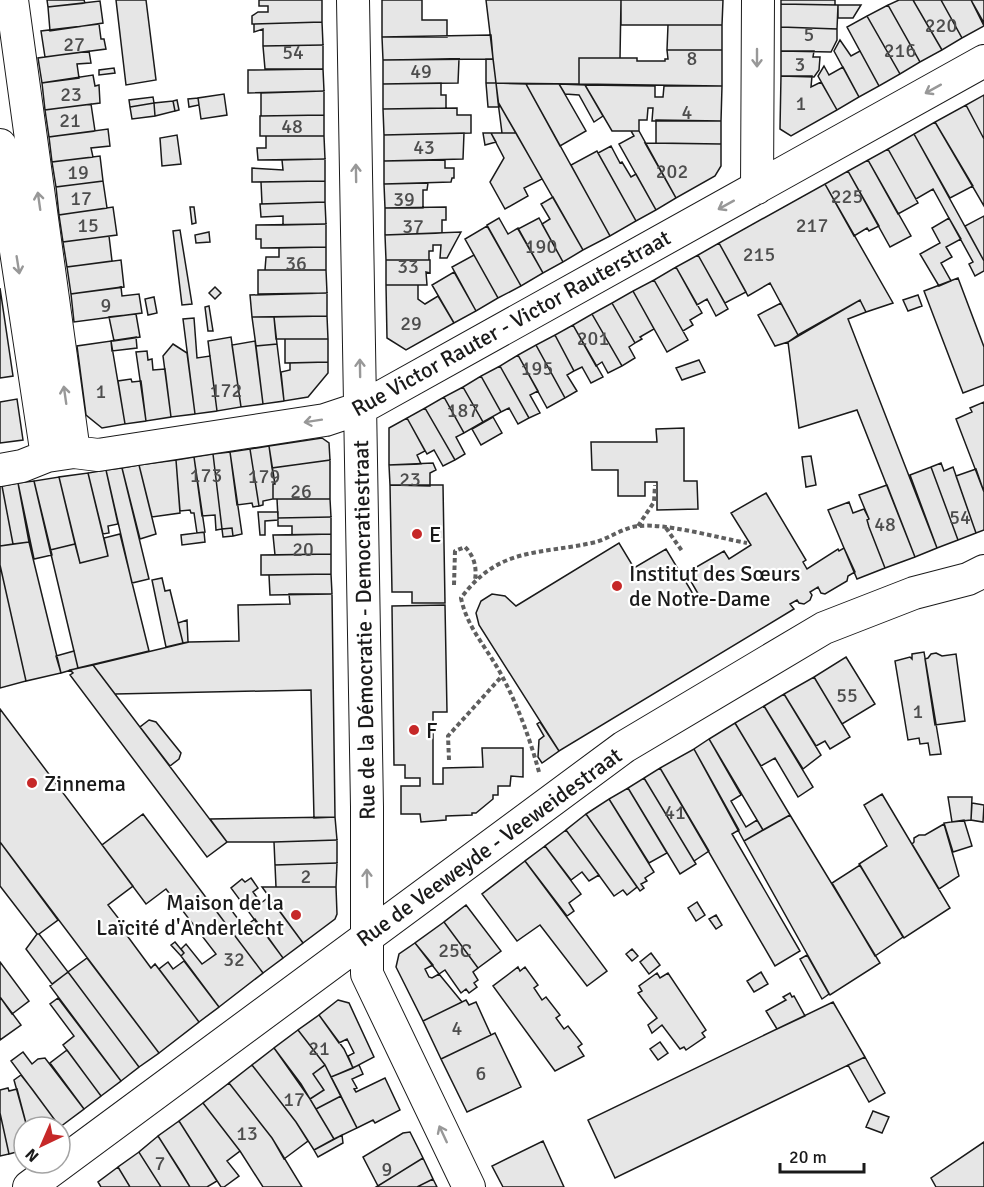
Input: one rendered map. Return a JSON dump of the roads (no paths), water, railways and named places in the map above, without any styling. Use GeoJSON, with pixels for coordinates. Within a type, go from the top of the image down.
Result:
{"type":"FeatureCollection","features":[{"type":"Feature","properties":{"kind":"street"},"geometry":{"type":"LineString","coordinates":[[12,0],[60,454]]}},
{"type":"Feature","properties":{"kind":"street","name":"Rue de la Démocratie - Democratiestraat"},"geometry":{"type":"LineString","coordinates":[[352,0],[361,408],[368,974],[468,1187]]}},
{"type":"Feature","properties":{"kind":"street"},"geometry":{"type":"LineString","coordinates":[[757,188],[758,0]]}},
{"type":"Feature","properties":{"kind":"street","name":"Rue Victor Rauter - Victor Rauterstraat"},"geometry":{"type":"LineString","coordinates":[[0,470],[22,466],[60,454],[98,455],[325,420],[361,408],[984,61]]}},
{"type":"Feature","properties":{"kind":"street"},"geometry":{"type":"LineString","coordinates":[[0,145],[60,454]]}},
{"type":"Feature","properties":{"kind":"street","name":"Rue de Veeweyde - Veeweidestraat"},"geometry":{"type":"LineString","coordinates":[[39,1180],[624,747],[824,628],[914,593],[978,578]]}},
{"type":"Feature","properties":{"kind":"place","name":"E"},"geometry":{"type":"Point","coordinates":[417,534]}},
{"type":"Feature","properties":{"kind":"place","name":"Institut des Sœurs de Notre-Dame"},"geometry":{"type":"Point","coordinates":[617,586]}},
{"type":"Feature","properties":{"kind":"place","name":"F"},"geometry":{"type":"Point","coordinates":[414,730]}},
{"type":"Feature","properties":{"kind":"place","name":"Zinnema"},"geometry":{"type":"Point","coordinates":[32,783]}},
{"type":"Feature","properties":{"kind":"place","name":"Maison de la Laïcité d'Anderlecht"},"geometry":{"type":"Point","coordinates":[296,915]}}]}
